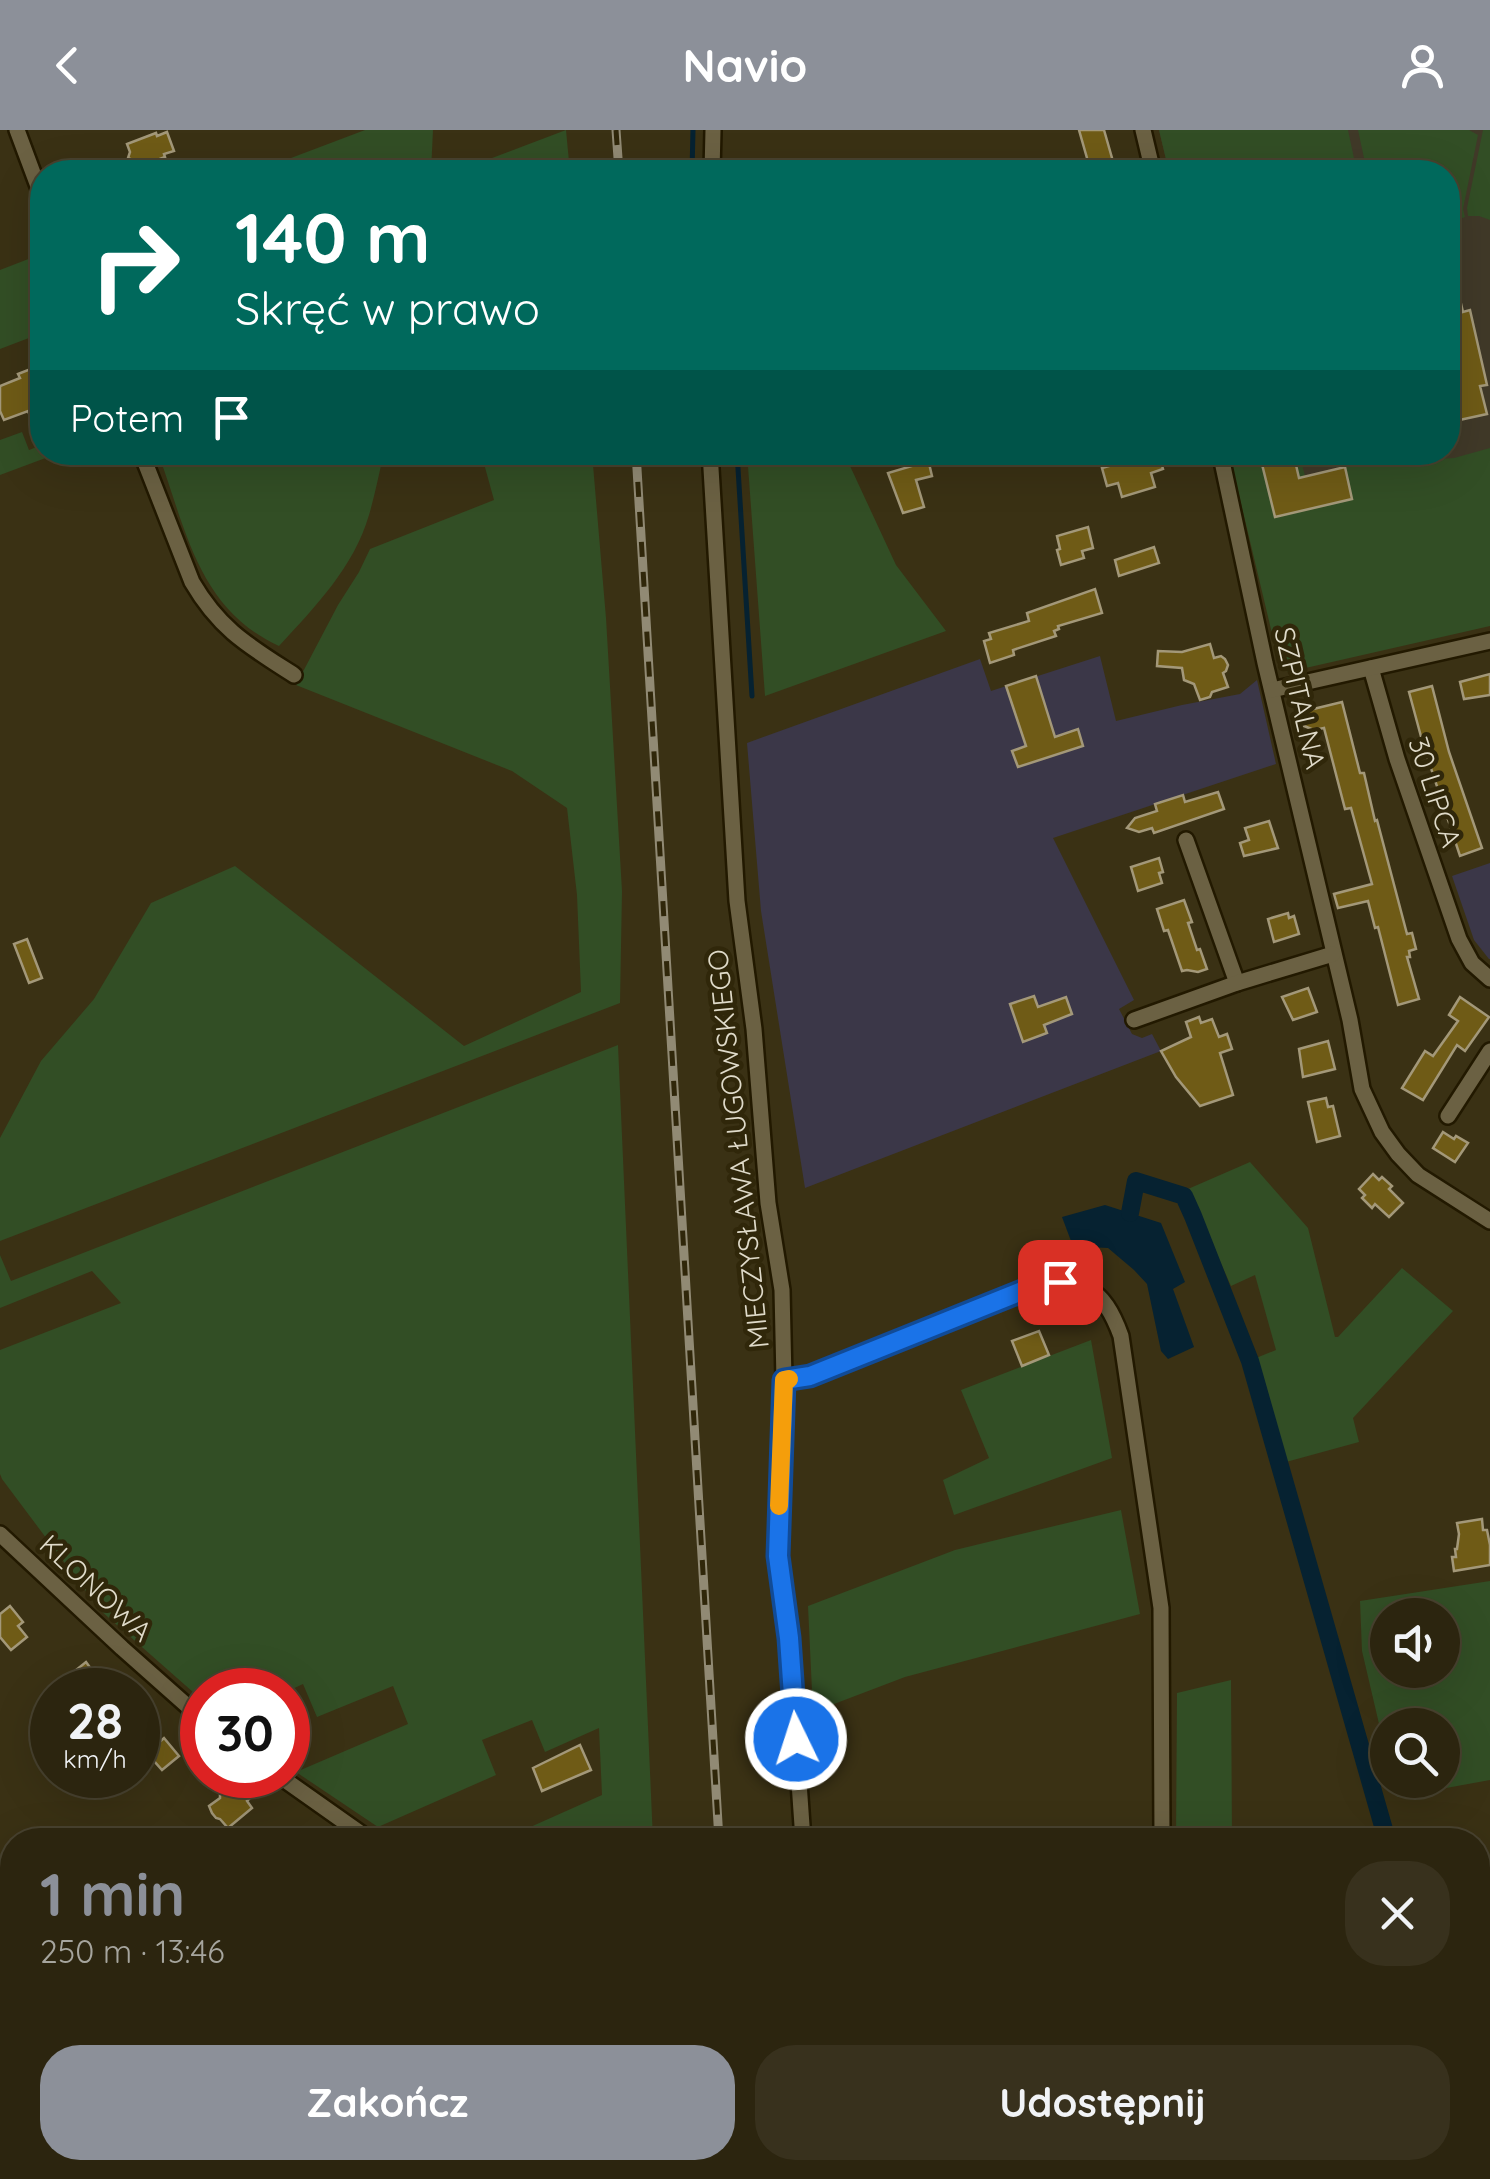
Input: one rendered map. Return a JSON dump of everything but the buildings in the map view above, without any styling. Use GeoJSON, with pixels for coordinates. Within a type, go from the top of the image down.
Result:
{"type":"FeatureCollection","features":[{"type":"Feature","properties":{"kind":"street"},"geometry":{"type":"LineString","coordinates":[[17,130],[30,165]]}},
{"type":"Feature","properties":{"kind":"street"},"geometry":{"type":"LineString","coordinates":[[712,160],[713,130]]}},
{"type":"Feature","properties":{"kind":"street"},"geometry":{"type":"LineString","coordinates":[[1144,130],[1151,160]]}},
{"type":"Feature","properties":{"kind":"street"},"geometry":{"type":"LineString","coordinates":[[145,465],[202,599],[230,632],[294,674]]}},
{"type":"Feature","properties":{"kind":"street","name":"MIECZYSŁAWA ŁUGOWSKIEGO"},"geometry":{"type":"LineString","coordinates":[[711,465],[737,902],[754,1029],[768,1203],[782,1290],[784,1380],[778,1556],[789,1638],[801,1828]]}},
{"type":"Feature","properties":{"kind":"street","name":"SZPITALNA"},"geometry":{"type":"LineString","coordinates":[[1223,465],[1350,1020],[1362,1090],[1382,1132],[1418,1175],[1490,1221]]}},
{"type":"Feature","properties":{"kind":"street"},"geometry":{"type":"LineString","coordinates":[[1272,690],[1490,641]]}},
{"type":"Feature","properties":{"kind":"street","name":"30 LIPCA"},"geometry":{"type":"LineString","coordinates":[[1370,668],[1459,940],[1472,963],[1490,979]]}},
{"type":"Feature","properties":{"kind":"street"},"geometry":{"type":"LineString","coordinates":[[1186,840],[1237,984]]}},
{"type":"Feature","properties":{"kind":"street"},"geometry":{"type":"LineString","coordinates":[[1134,1020],[1333,954]]}},
{"type":"Feature","properties":{"kind":"street"},"geometry":{"type":"LineString","coordinates":[[1448,1116],[1490,1052]]}},
{"type":"Feature","properties":{"kind":"street"},"geometry":{"type":"LineString","coordinates":[[784,1380],[810,1376],[1032,1287],[1078,1283],[1106,1304],[1121,1336],[1161,1608],[1162,1828]]}},
{"type":"Feature","properties":{"kind":"street","name":"KLONOWA"},"geometry":{"type":"LineString","coordinates":[[0,1534],[180,1699]]}},
{"type":"Feature","properties":{"kind":"street"},"geometry":{"type":"LineString","coordinates":[[310,1798],[353,1828]]}},
{"type":"Feature","properties":{"kind":"shaded area"},"geometry":{"type":"Polygon","coordinates":[[[1159,130],[1490,130],[1490,473],[1266,529],[1241,465],[1460,465],[1460,160],[1166,160],[1159,130]]]}},
{"type":"Feature","properties":{"kind":"shaded area"},"geometry":{"type":"Polygon","coordinates":[[[1100,656],[1116,721],[1240,694],[1257,680],[1276,764],[1053,838],[1134,1000],[1119,1009],[1132,1034],[1142,1038],[1152,1034],[1161,1051],[805,1188],[761,911],[747,743],[980,659],[991,691],[1100,656]]]}},
{"type":"Feature","properties":{"kind":"shaded area"},"geometry":{"type":"Polygon","coordinates":[[[1490,863],[1489,959],[1474,940],[1452,876],[1490,863]]]}},
{"type":"Feature","properties":{"kind":"green space"},"geometry":{"type":"Polygon","coordinates":[[[365,130],[433,130],[432,160],[286,160],[365,130]]]}},
{"type":"Feature","properties":{"kind":"green space"},"geometry":{"type":"Polygon","coordinates":[[[566,130],[569,160],[487,160],[566,130]]]}},
{"type":"Feature","properties":{"kind":"green space"},"geometry":{"type":"Polygon","coordinates":[[[1159,130],[1348,130],[1354,160],[1166,160],[1159,130]]]}},
{"type":"Feature","properties":{"kind":"green space"},"geometry":{"type":"Polygon","coordinates":[[[1358,130],[1469,130],[1478,135],[1463,209],[1465,217],[1460,219],[1460,160],[1364,160],[1358,130]]]}},
{"type":"Feature","properties":{"kind":"green space"},"geometry":{"type":"Polygon","coordinates":[[[1483,130],[1490,130],[1490,220],[1468,216],[1467,208],[1483,130]]]}},
{"type":"Feature","properties":{"kind":"green space"},"geometry":{"type":"Polygon","coordinates":[[[30,258],[30,338],[0,349],[0,270],[30,258]]]}},
{"type":"Feature","properties":{"kind":"green space"},"geometry":{"type":"Polygon","coordinates":[[[22,432],[30,450],[30,464],[0,475],[0,440],[22,432]]]}},
{"type":"Feature","properties":{"kind":"green space"},"geometry":{"type":"Polygon","coordinates":[[[1490,448],[1490,626],[1288,672],[1279,663],[1232,465],[1302,465],[1305,476],[1267,485],[1275,517],[1352,499],[1345,465],[1460,465],[1460,456],[1490,448]]]}},
{"type":"Feature","properties":{"kind":"green space"},"geometry":{"type":"Polygon","coordinates":[[[162,465],[381,465],[369,515],[354,552],[332,585],[279,646],[230,611],[213,589],[187,538],[162,465]]]}},
{"type":"Feature","properties":{"kind":"green space"},"geometry":{"type":"Polygon","coordinates":[[[484,465],[593,465],[622,891],[620,1003],[0,1241],[0,1138],[41,1061],[94,999],[151,903],[235,866],[464,1046],[581,992],[577,895],[567,808],[512,771],[296,685],[370,549],[494,500],[484,465]]]}},
{"type":"Feature","properties":{"kind":"green space"},"geometry":{"type":"Polygon","coordinates":[[[748,465],[850,465],[896,565],[946,631],[765,696],[748,465]]]}},
{"type":"Feature","properties":{"kind":"green space"},"geometry":{"type":"Polygon","coordinates":[[[618,1045],[652,1828],[528,1828],[602,1795],[599,1728],[545,1752],[532,1720],[482,1740],[496,1775],[378,1827],[310,1781],[310,1766],[408,1724],[393,1686],[317,1717],[310,1700],[310,1668],[180,1668],[180,1681],[100,1610],[0,1474],[0,1350],[121,1303],[92,1271],[0,1308],[0,1255],[11,1281],[618,1045]]]}},
{"type":"Feature","properties":{"kind":"green space"},"geometry":{"type":"Polygon","coordinates":[[[1250,1162],[1308,1228],[1335,1337],[1402,1268],[1453,1311],[1353,1418],[1359,1442],[1286,1462],[1256,1358],[1276,1350],[1255,1275],[1231,1286],[1188,1189],[1250,1162]]]}},
{"type":"Feature","properties":{"kind":"green space"},"geometry":{"type":"Polygon","coordinates":[[[1091,1340],[1112,1458],[954,1515],[943,1480],[989,1458],[961,1390],[1091,1340]]]}},
{"type":"Feature","properties":{"kind":"green space"},"geometry":{"type":"Polygon","coordinates":[[[1121,1510],[1140,1614],[905,1677],[813,1712],[808,1606],[955,1550],[1121,1510]]]}},
{"type":"Feature","properties":{"kind":"green space"},"geometry":{"type":"Polygon","coordinates":[[[1490,1581],[1490,1780],[1460,1785],[1460,1708],[1375,1708],[1371,1688],[1460,1688],[1460,1598],[1380,1598],[1490,1581]]]}},
{"type":"Feature","properties":{"kind":"green space"},"geometry":{"type":"Polygon","coordinates":[[[1370,1599],[1370,1685],[1362,1651],[1360,1601],[1370,1599]]]}},
{"type":"Feature","properties":{"kind":"green space"},"geometry":{"type":"Polygon","coordinates":[[[1231,1680],[1232,1828],[1176,1828],[1177,1693],[1231,1680]]]}},
{"type":"Feature","properties":{"kind":"water"},"geometry":{"type":"Polygon","coordinates":[[[1105,1205],[1161,1223],[1185,1282],[1173,1289],[1194,1347],[1168,1359],[1161,1351],[1147,1284],[1108,1248],[1074,1249],[1062,1217],[1105,1205]]]}},
{"type":"Feature","properties":{"kind":"waterway"},"geometry":{"type":"LineString","coordinates":[[692,160],[693,130]]}},
{"type":"Feature","properties":{"kind":"waterway"},"geometry":{"type":"LineString","coordinates":[[738,465],[752,696]]}},
{"type":"Feature","properties":{"kind":"waterway"},"geometry":{"type":"LineString","coordinates":[[1130,1213],[1136,1181],[1184,1196],[1193,1216],[1250,1361],[1384,1828]]}},
{"type":"Feature","properties":{"kind":"railway"},"geometry":{"type":"LineString","coordinates":[[616,130],[618,160]]}},
{"type":"Feature","properties":{"kind":"railway"},"geometry":{"type":"LineString","coordinates":[[637,465],[718,1828]]}},
{"type":"Feature","properties":{"kind":"slow traffic"},"geometry":{"type":"LineString","coordinates":[[779,1506],[784,1380],[789,1379]]}},
{"type":"Feature","properties":{"kind":"route"},"geometry":{"type":"LineString","coordinates":[[796,1739],[778,1556],[784,1380],[810,1376],[1032,1287],[1060,1282]]}}]}
